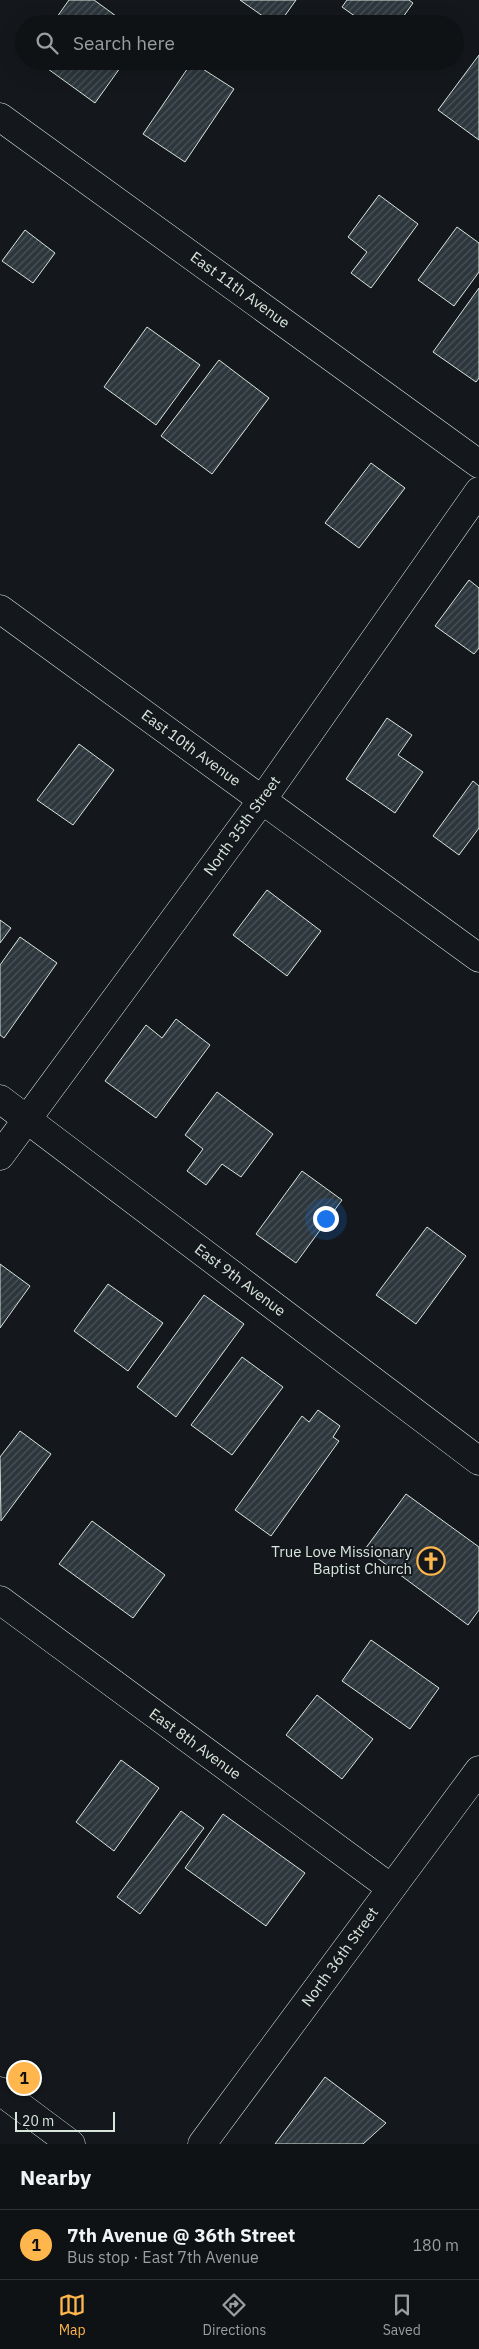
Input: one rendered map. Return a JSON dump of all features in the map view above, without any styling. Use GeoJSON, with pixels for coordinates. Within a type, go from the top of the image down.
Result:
{"type":"FeatureCollection","features":[{"type":"Feature","properties":{"kind":"street","name":"East 11th Avenue"},"geometry":{"type":"LineString","coordinates":[[0,117],[479,464]]}},
{"type":"Feature","properties":{"kind":"street","name":"North 35th Street"},"geometry":{"type":"LineString","coordinates":[[0,1156],[262,800],[479,491]]}},
{"type":"Feature","properties":{"kind":"street","name":"East 10th Avenue"},"geometry":{"type":"LineString","coordinates":[[0,609],[479,958]]}},
{"type":"Feature","properties":{"kind":"street","name":"East 9th Avenue"},"geometry":{"type":"LineString","coordinates":[[0,1099],[479,1461]]}},
{"type":"Feature","properties":{"kind":"street","name":"East 8th Avenue"},"geometry":{"type":"LineString","coordinates":[[0,1600],[390,1888]]}},
{"type":"Feature","properties":{"kind":"street","name":"North 36th Street"},"geometry":{"type":"LineString","coordinates":[[202,2144],[479,1770]]}},
{"type":"Feature","properties":{"kind":"street"},"geometry":{"type":"LineString","coordinates":[[0,2091],[71,2144]]}},
{"type":"Feature","properties":{"kind":"building"},"geometry":{"type":"Polygon","coordinates":[[[69,0],[94,0],[115,15],[58,15],[69,0]]]}},
{"type":"Feature","properties":{"kind":"building"},"geometry":{"type":"Polygon","coordinates":[[[240,0],[296,0],[285,15],[261,15],[240,0]]]}},
{"type":"Feature","properties":{"kind":"building"},"geometry":{"type":"Polygon","coordinates":[[[347,0],[409,0],[413,3],[404,15],[353,15],[342,7],[347,0]]]}},
{"type":"Feature","properties":{"kind":"building"},"geometry":{"type":"Polygon","coordinates":[[[479,55],[479,140],[438,110],[479,55]]]}},
{"type":"Feature","properties":{"kind":"building"},"geometry":{"type":"Polygon","coordinates":[[[49,70],[119,70],[95,103],[49,70]]]}},
{"type":"Feature","properties":{"kind":"building"},"geometry":{"type":"Polygon","coordinates":[[[187,70],[204,70],[234,89],[185,162],[143,134],[187,70]]]}},
{"type":"Feature","properties":{"kind":"building"},"geometry":{"type":"Polygon","coordinates":[[[379,195],[418,224],[371,288],[351,273],[367,252],[348,237],[379,195]]]}},
{"type":"Feature","properties":{"kind":"building"},"geometry":{"type":"Polygon","coordinates":[[[457,227],[479,243],[479,272],[454,306],[418,280],[457,227]]]}},
{"type":"Feature","properties":{"kind":"building"},"geometry":{"type":"Polygon","coordinates":[[[25,230],[55,253],[33,283],[2,261],[25,230]]]}},
{"type":"Feature","properties":{"kind":"building"},"geometry":{"type":"Polygon","coordinates":[[[479,288],[479,378],[476,382],[433,352],[479,288]]]}},
{"type":"Feature","properties":{"kind":"building"},"geometry":{"type":"Polygon","coordinates":[[[147,327],[200,365],[156,425],[104,387],[147,327]]]}},
{"type":"Feature","properties":{"kind":"building"},"geometry":{"type":"Polygon","coordinates":[[[219,360],[269,398],[212,474],[161,436],[219,360]]]}},
{"type":"Feature","properties":{"kind":"building"},"geometry":{"type":"Polygon","coordinates":[[[371,463],[405,488],[359,548],[325,523],[371,463]]]}},
{"type":"Feature","properties":{"kind":"building"},"geometry":{"type":"Polygon","coordinates":[[[469,580],[479,588],[479,648],[474,654],[435,626],[469,580]]]}},
{"type":"Feature","properties":{"kind":"building"},"geometry":{"type":"Polygon","coordinates":[[[387,718],[412,735],[398,755],[423,772],[395,813],[346,779],[387,718]]]}},
{"type":"Feature","properties":{"kind":"building"},"geometry":{"type":"Polygon","coordinates":[[[79,744],[114,770],[73,825],[37,800],[79,744]]]}},
{"type":"Feature","properties":{"kind":"building"},"geometry":{"type":"Polygon","coordinates":[[[473,781],[479,786],[479,828],[459,855],[433,836],[473,781]]]}},
{"type":"Feature","properties":{"kind":"building"},"geometry":{"type":"Polygon","coordinates":[[[267,890],[321,931],[287,976],[233,935],[267,890]]]}},
{"type":"Feature","properties":{"kind":"building"},"geometry":{"type":"Polygon","coordinates":[[[0,920],[11,928],[0,943],[0,920]]]}},
{"type":"Feature","properties":{"kind":"building"},"geometry":{"type":"Polygon","coordinates":[[[20,937],[57,963],[4,1038],[0,1035],[0,965],[20,937]]]}},
{"type":"Feature","properties":{"kind":"building"},"geometry":{"type":"Polygon","coordinates":[[[176,1019],[210,1045],[156,1118],[105,1081],[146,1025],[162,1038],[176,1019]]]}},
{"type":"Feature","properties":{"kind":"building"},"geometry":{"type":"Polygon","coordinates":[[[217,1092],[273,1134],[241,1177],[222,1164],[206,1185],[187,1171],[203,1149],[185,1135],[217,1092]]]}},
{"type":"Feature","properties":{"kind":"building"},"geometry":{"type":"Polygon","coordinates":[[[302,1171],[342,1200],[296,1263],[256,1234],[302,1171]]]}},
{"type":"Feature","properties":{"kind":"building"},"geometry":{"type":"Polygon","coordinates":[[[427,1227],[466,1256],[416,1324],[376,1295],[427,1227]]]}},
{"type":"Feature","properties":{"kind":"building"},"geometry":{"type":"Polygon","coordinates":[[[0,1264],[30,1286],[0,1328],[0,1264]]]}},
{"type":"Feature","properties":{"kind":"building"},"geometry":{"type":"Polygon","coordinates":[[[108,1284],[163,1323],[128,1371],[74,1331],[108,1284]]]}},
{"type":"Feature","properties":{"kind":"building"},"geometry":{"type":"Polygon","coordinates":[[[204,1295],[244,1324],[176,1417],[137,1387],[204,1295]]]}},
{"type":"Feature","properties":{"kind":"building"},"geometry":{"type":"Polygon","coordinates":[[[242,1357],[283,1387],[232,1455],[191,1425],[242,1357]]]}},
{"type":"Feature","properties":{"kind":"building"},"geometry":{"type":"Polygon","coordinates":[[[318,1410],[340,1426],[333,1437],[339,1441],[271,1536],[235,1510],[302,1416],[309,1422],[318,1410]]]}},
{"type":"Feature","properties":{"kind":"building"},"geometry":{"type":"Polygon","coordinates":[[[20,1431],[51,1454],[1,1521],[0,1457],[20,1431]]]}},
{"type":"Feature","properties":{"kind":"building"},"geometry":{"type":"Polygon","coordinates":[[[406,1494],[479,1547],[479,1610],[468,1625],[365,1549],[406,1494]]]}},
{"type":"Feature","properties":{"kind":"building"},"geometry":{"type":"Polygon","coordinates":[[[92,1521],[165,1575],[133,1618],[59,1564],[92,1521]]]}},
{"type":"Feature","properties":{"kind":"building"},"geometry":{"type":"Polygon","coordinates":[[[371,1640],[439,1688],[410,1729],[342,1681],[371,1640]]]}},
{"type":"Feature","properties":{"kind":"building"},"geometry":{"type":"Polygon","coordinates":[[[317,1695],[373,1739],[342,1779],[286,1735],[317,1695]]]}},
{"type":"Feature","properties":{"kind":"building"},"geometry":{"type":"Polygon","coordinates":[[[121,1760],[159,1788],[114,1851],[76,1822],[121,1760]]]}},
{"type":"Feature","properties":{"kind":"building"},"geometry":{"type":"Polygon","coordinates":[[[181,1811],[204,1828],[140,1914],[117,1897],[181,1811]]]}},
{"type":"Feature","properties":{"kind":"building"},"geometry":{"type":"Polygon","coordinates":[[[223,1814],[305,1873],[266,1926],[185,1868],[223,1814]]]}},
{"type":"Feature","properties":{"kind":"building"},"geometry":{"type":"Polygon","coordinates":[[[325,2077],[386,2123],[363,2144],[275,2144],[325,2077]]]}},
{"type":"Feature","properties":{"kind":"place","name":"True Love Missionary Baptist Church"},"geometry":{"type":"Point","coordinates":[431,1561]}},
{"type":"Feature","properties":{"kind":"place","name":"7th Avenue @ 36th Street"},"geometry":{"type":"Point","coordinates":[24,2078]}}]}
